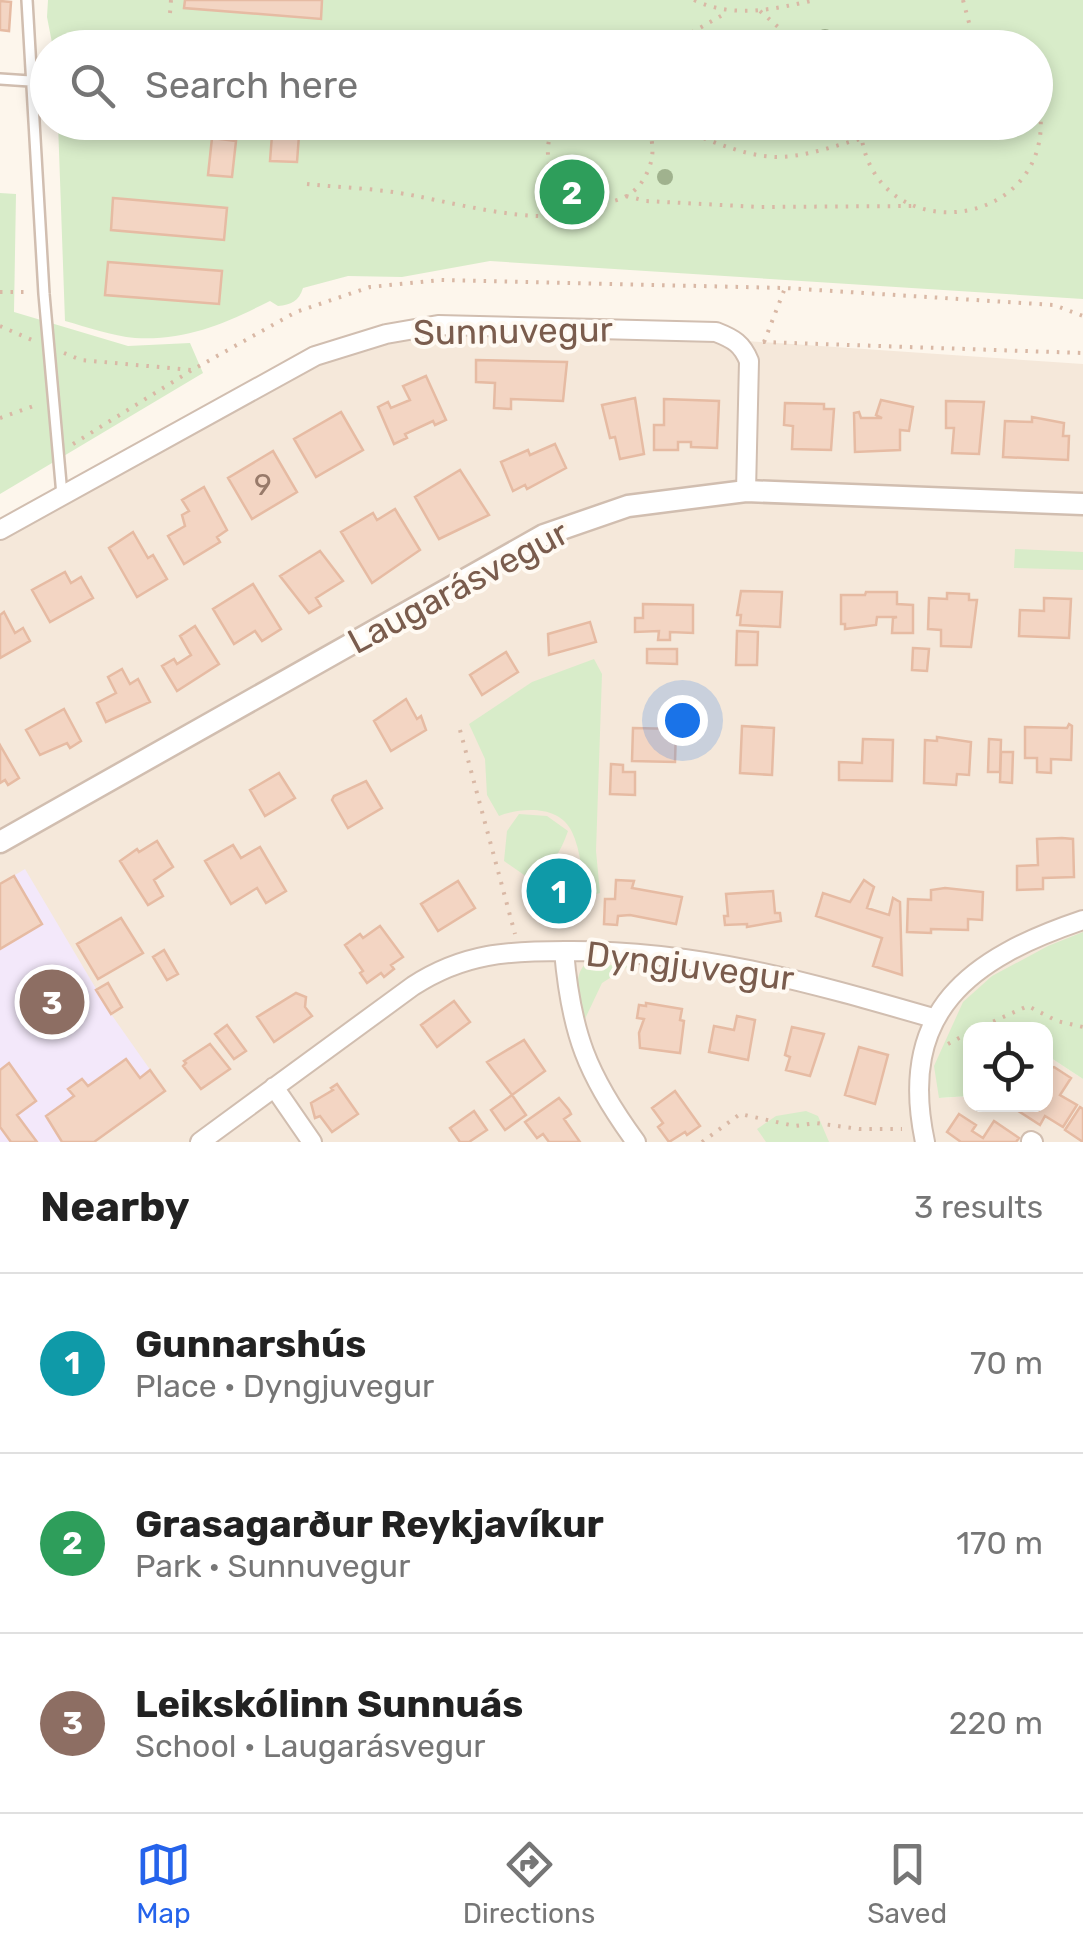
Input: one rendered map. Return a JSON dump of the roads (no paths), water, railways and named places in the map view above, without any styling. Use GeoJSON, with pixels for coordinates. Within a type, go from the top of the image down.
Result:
{"type":"FeatureCollection","features":[{"type":"Feature","properties":{"kind":"street","name":"Sunnuvegur"},"geometry":{"type":"LineString","coordinates":[[0,530],[315,356],[386,334],[438,325],[716,332],[743,346],[750,362],[746,491]]}},
{"type":"Feature","properties":{"kind":"street","name":"Laugarásvegur"},"geometry":{"type":"LineString","coordinates":[[0,842],[544,535],[628,506],[746,491],[1083,504]]}},
{"type":"Feature","properties":{"kind":"street"},"geometry":{"type":"LineString","coordinates":[[925,1142],[918,1110],[925,1046],[933,1018],[957,988],[983,965],[1083,920]]}},
{"type":"Feature","properties":{"kind":"street","name":"Dyngjuvegur"},"geometry":{"type":"LineString","coordinates":[[200,1142],[439,970],[466,959],[520,951],[649,954],[776,973],[933,1018]]}},
{"type":"Feature","properties":{"kind":"street"},"geometry":{"type":"LineString","coordinates":[[564,951],[576,1035],[590,1070],[636,1142]]}},
{"type":"Feature","properties":{"kind":"street"},"geometry":{"type":"LineString","coordinates":[[274,1088],[312,1142]]}},
{"type":"Feature","properties":{"kind":"lane"},"geometry":{"type":"LineString","coordinates":[[0,80],[30,81],[27,0]]}},
{"type":"Feature","properties":{"kind":"lane"},"geometry":{"type":"LineString","coordinates":[[34,140],[62,494]]}},
{"type":"Feature","properties":{"kind":"place","name":"Grasagarður Reykjavíkur"},"geometry":{"type":"Point","coordinates":[572,192]}},
{"type":"Feature","properties":{"kind":"place","name":"Gunnarshús"},"geometry":{"type":"Point","coordinates":[559,891]}},
{"type":"Feature","properties":{"kind":"place","name":"Leikskólinn Sunnuás"},"geometry":{"type":"Point","coordinates":[52,1002]}}]}
